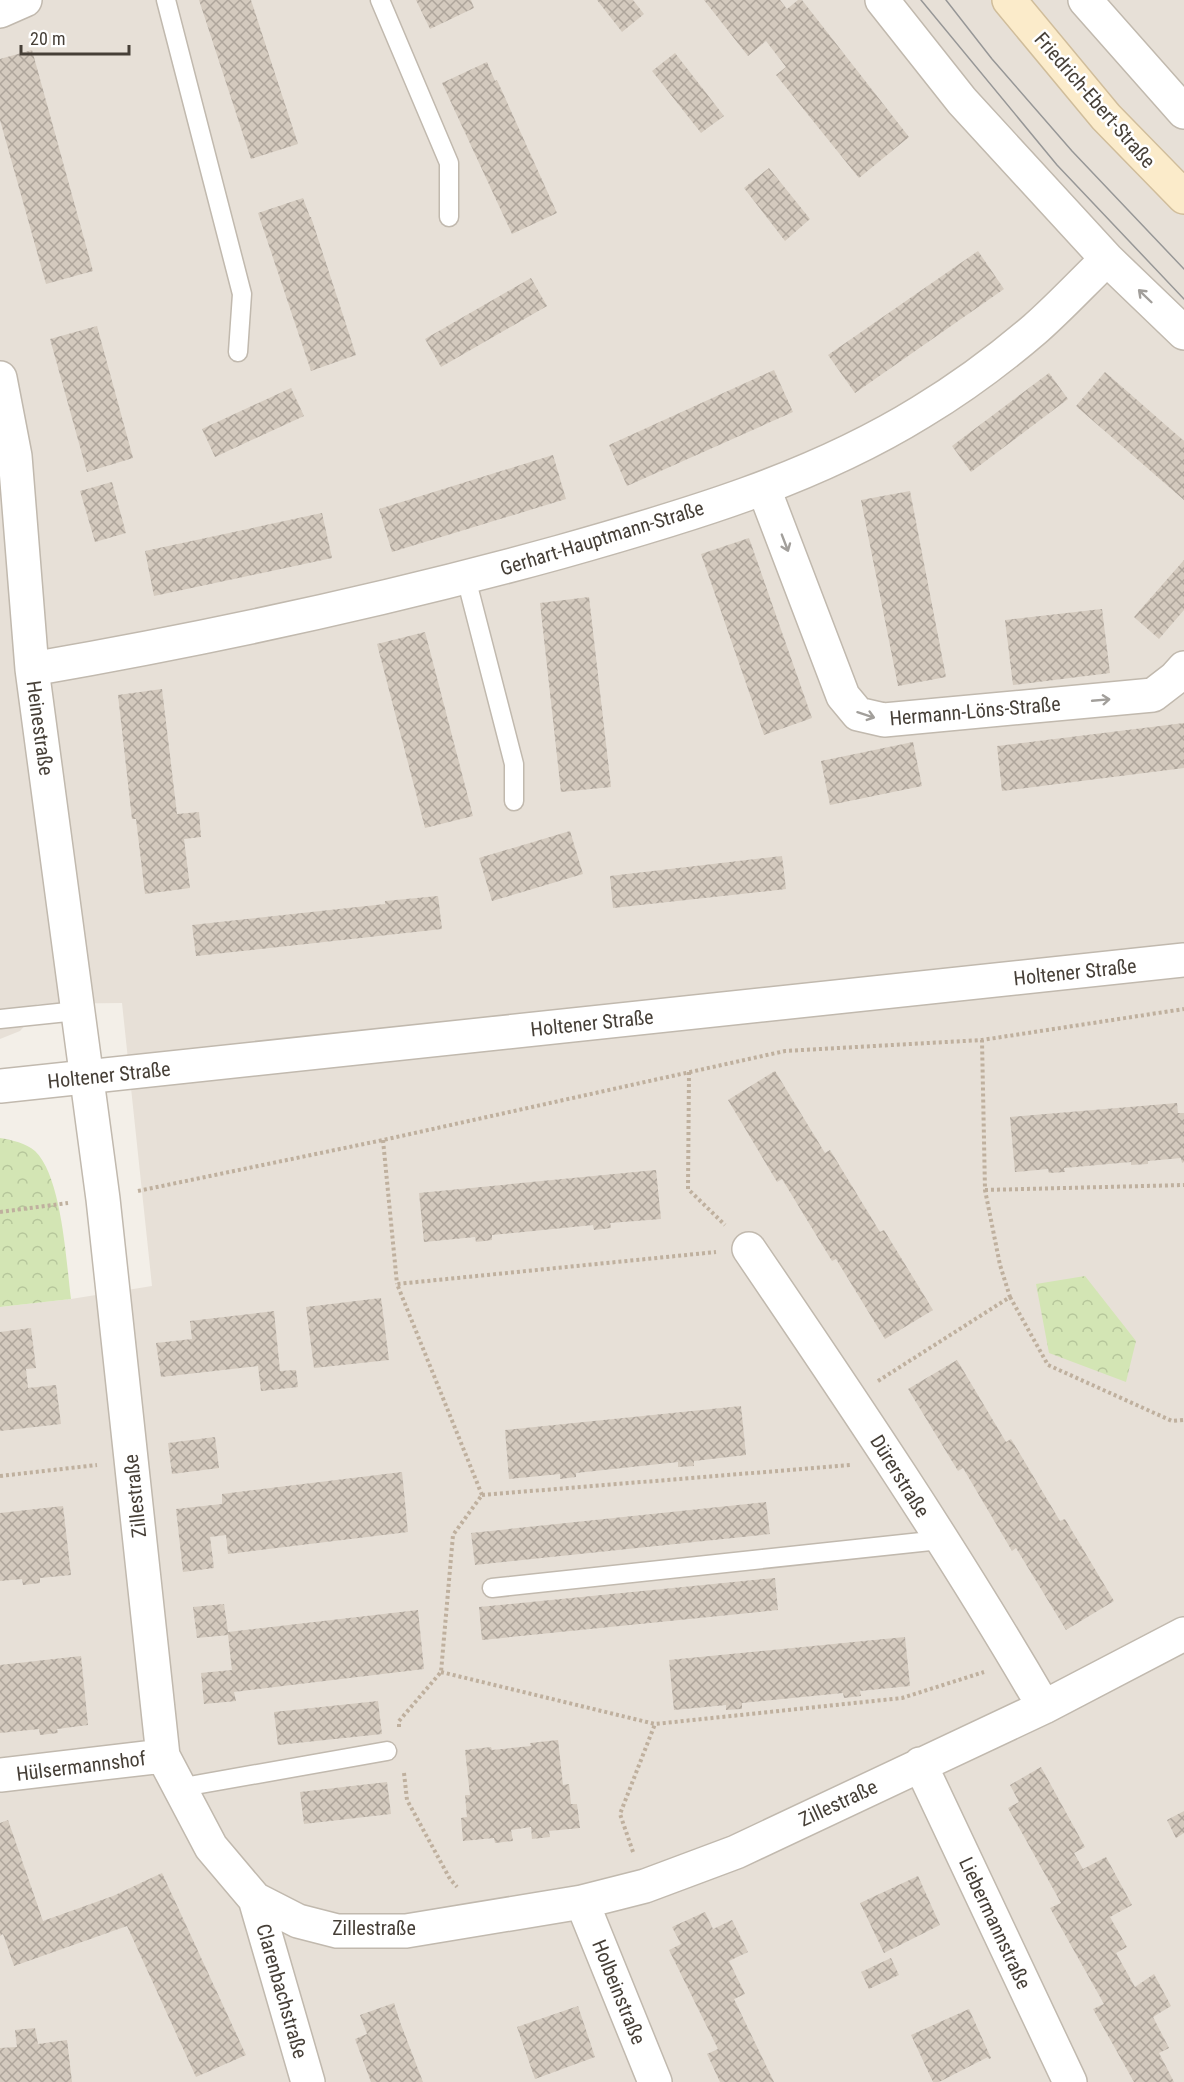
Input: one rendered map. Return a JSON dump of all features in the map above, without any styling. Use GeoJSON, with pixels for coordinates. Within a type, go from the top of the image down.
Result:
{"type":"FeatureCollection","features":[{"type":"Feature","properties":{"kind":"main road","name":"Friedrich-Ebert-Straße"},"geometry":{"type":"LineString","coordinates":[[1009,0],[1106,117],[1184,197]]}},
{"type":"Feature","properties":{"kind":"street"},"geometry":{"type":"LineString","coordinates":[[0,11],[25,0]]}},
{"type":"Feature","properties":{"kind":"street"},"geometry":{"type":"LineString","coordinates":[[882,0],[962,101],[1107,259],[1184,333]]}},
{"type":"Feature","properties":{"kind":"street"},"geometry":{"type":"LineString","coordinates":[[1085,0],[1184,112]]}},
{"type":"Feature","properties":{"kind":"street","name":"Gerhart-Hauptmann-Straße"},"geometry":{"type":"LineString","coordinates":[[32,669],[167,645],[466,578],[616,536],[764,489],[845,455],[921,412],[972,378],[1036,328],[1107,259]]}},
{"type":"Feature","properties":{"kind":"street","name":"Heinestraße"},"geometry":{"type":"LineString","coordinates":[[0,378],[15,456],[32,669],[87,1077]]}},
{"type":"Feature","properties":{"kind":"street","name":"Hermann-Löns-Straße"},"geometry":{"type":"LineString","coordinates":[[764,489],[843,696],[858,714],[884,720],[1153,695],[1184,668]]}},
{"type":"Feature","properties":{"kind":"street","name":"Holtener Straße"},"geometry":{"type":"LineString","coordinates":[[0,1086],[1184,960]]}},
{"type":"Feature","properties":{"kind":"street","name":"Zillestraße"},"geometry":{"type":"LineString","coordinates":[[87,1077],[103,1199],[163,1756],[178,1788],[212,1847],[255,1899],[297,1921],[337,1931],[406,1931],[582,1902],[645,1886],[736,1852],[1044,1707],[1184,1634]]}},
{"type":"Feature","properties":{"kind":"street","name":"Dürerstraße"},"geometry":{"type":"LineString","coordinates":[[749,1249],[891,1461],[1044,1707]]}},
{"type":"Feature","properties":{"kind":"street","name":"Hülsermannshof"},"geometry":{"type":"LineString","coordinates":[[0,1775],[163,1756]]}},
{"type":"Feature","properties":{"kind":"street","name":"Liebermannstraße"},"geometry":{"type":"LineString","coordinates":[[920,1764],[1070,2082]]}},
{"type":"Feature","properties":{"kind":"street","name":"Clarenbachstraße"},"geometry":{"type":"LineString","coordinates":[[255,1899],[308,2082]]}},
{"type":"Feature","properties":{"kind":"street","name":"Holbeinstraße"},"geometry":{"type":"LineString","coordinates":[[582,1902],[655,2082]]}},
{"type":"Feature","properties":{"kind":"lane"},"geometry":{"type":"LineString","coordinates":[[166,0],[242,294],[238,352]]}},
{"type":"Feature","properties":{"kind":"lane"},"geometry":{"type":"LineString","coordinates":[[380,0],[449,163],[449,217]]}},
{"type":"Feature","properties":{"kind":"lane"},"geometry":{"type":"LineString","coordinates":[[466,578],[514,764],[514,801]]}},
{"type":"Feature","properties":{"kind":"lane"},"geometry":{"type":"LineString","coordinates":[[0,1019],[77,1011]]}},
{"type":"Feature","properties":{"kind":"lane"},"geometry":{"type":"LineString","coordinates":[[492,1588],[940,1540]]}},
{"type":"Feature","properties":{"kind":"lane"},"geometry":{"type":"LineString","coordinates":[[178,1788],[387,1751]]}},
{"type":"Feature","properties":{"kind":"path"},"geometry":{"type":"LineString","coordinates":[[0,1212],[103,1199],[383,1140],[784,1051],[981,1040],[1184,1009]]}},
{"type":"Feature","properties":{"kind":"path"},"geometry":{"type":"LineString","coordinates":[[981,1040],[985,1190],[1000,1265],[1010,1297],[1048,1365],[1172,1421],[1184,1420]]}},
{"type":"Feature","properties":{"kind":"path"},"geometry":{"type":"LineString","coordinates":[[689,1072],[687,1189],[749,1249]]}},
{"type":"Feature","properties":{"kind":"path"},"geometry":{"type":"LineString","coordinates":[[383,1140],[397,1284],[482,1495]]}},
{"type":"Feature","properties":{"kind":"path"},"geometry":{"type":"LineString","coordinates":[[985,1190],[1184,1185]]}},
{"type":"Feature","properties":{"kind":"path"},"geometry":{"type":"LineString","coordinates":[[397,1284],[749,1249]]}},
{"type":"Feature","properties":{"kind":"path"},"geometry":{"type":"LineString","coordinates":[[850,1398],[1010,1297]]}},
{"type":"Feature","properties":{"kind":"path"},"geometry":{"type":"LineString","coordinates":[[0,1476],[131,1461]]}},
{"type":"Feature","properties":{"kind":"path"},"geometry":{"type":"LineString","coordinates":[[400,1731],[399,1721],[441,1672],[453,1535],[482,1495],[891,1461]]}},
{"type":"Feature","properties":{"kind":"path"},"geometry":{"type":"LineString","coordinates":[[441,1672],[655,1724],[902,1698],[1018,1662]]}},
{"type":"Feature","properties":{"kind":"path"},"geometry":{"type":"LineString","coordinates":[[645,1886],[620,1814],[655,1724]]}},
{"type":"Feature","properties":{"kind":"path"},"geometry":{"type":"LineString","coordinates":[[404,1770],[407,1800],[450,1879],[483,1920]]}},
{"type":"Feature","properties":{"kind":"shaded area"},"geometry":{"type":"Polygon","coordinates":[[[0,0],[1184,0],[1184,2082],[0,2082],[0,1307],[152,1286],[122,1003],[37,1004],[20,1031],[0,1039],[0,0]]]}},
{"type":"Feature","properties":{"kind":"green space"},"geometry":{"type":"Polygon","coordinates":[[[0,1138],[27,1146],[35,1151],[44,1163],[57,1199],[65,1242],[71,1299],[0,1307],[0,1138]]]}},
{"type":"Feature","properties":{"kind":"green space"},"geometry":{"type":"Polygon","coordinates":[[[1085,1276],[1136,1341],[1126,1382],[1049,1353],[1036,1284],[1085,1276]]]}},
{"type":"Feature","properties":{"kind":"building"},"geometry":{"type":"Polygon","coordinates":[[[199,0],[251,0],[298,144],[251,159],[199,0]]]}},
{"type":"Feature","properties":{"kind":"building"},"geometry":{"type":"Polygon","coordinates":[[[416,0],[471,0],[474,8],[430,29],[416,0]]]}},
{"type":"Feature","properties":{"kind":"building"},"geometry":{"type":"Polygon","coordinates":[[[597,0],[633,0],[644,14],[622,32],[597,0]]]}},
{"type":"Feature","properties":{"kind":"building"},"geometry":{"type":"Polygon","coordinates":[[[704,0],[780,0],[787,9],[798,0],[802,0],[909,137],[859,178],[776,75],[786,67],[766,41],[748,56],[704,0]]]}},
{"type":"Feature","properties":{"kind":"building"},"geometry":{"type":"Polygon","coordinates":[[[32,50],[93,271],[46,284],[0,120],[0,59],[32,50]]]}},
{"type":"Feature","properties":{"kind":"building"},"geometry":{"type":"Polygon","coordinates":[[[675,53],[724,116],[701,133],[652,71],[675,53]]]}},
{"type":"Feature","properties":{"kind":"building"},"geometry":{"type":"Polygon","coordinates":[[[487,62],[557,213],[512,234],[442,83],[487,62]]]}},
{"type":"Feature","properties":{"kind":"building"},"geometry":{"type":"Polygon","coordinates":[[[769,168],[810,219],[785,241],[744,188],[769,168]]]}},
{"type":"Feature","properties":{"kind":"building"},"geometry":{"type":"Polygon","coordinates":[[[303,198],[356,355],[311,371],[258,213],[303,198]]]}},
{"type":"Feature","properties":{"kind":"building"},"geometry":{"type":"Polygon","coordinates":[[[978,251],[1004,289],[855,393],[828,355],[978,251]]]}},
{"type":"Feature","properties":{"kind":"building"},"geometry":{"type":"Polygon","coordinates":[[[531,278],[547,306],[441,367],[425,339],[531,278]]]}},
{"type":"Feature","properties":{"kind":"building"},"geometry":{"type":"Polygon","coordinates":[[[97,326],[133,458],[87,472],[50,339],[97,326]]]}},
{"type":"Feature","properties":{"kind":"building"},"geometry":{"type":"Polygon","coordinates":[[[774,370],[793,412],[627,486],[609,445],[774,370]]]}},
{"type":"Feature","properties":{"kind":"building"},"geometry":{"type":"Polygon","coordinates":[[[1105,372],[1184,441],[1184,500],[1076,406],[1105,372]]]}},
{"type":"Feature","properties":{"kind":"building"},"geometry":{"type":"Polygon","coordinates":[[[1049,373],[1068,399],[971,472],[952,446],[1049,373]]]}},
{"type":"Feature","properties":{"kind":"building"},"geometry":{"type":"Polygon","coordinates":[[[291,388],[304,416],[215,457],[202,429],[291,388]]]}},
{"type":"Feature","properties":{"kind":"building"},"geometry":{"type":"Polygon","coordinates":[[[553,455],[566,499],[392,552],[379,509],[553,455]]]}},
{"type":"Feature","properties":{"kind":"building"},"geometry":{"type":"Polygon","coordinates":[[[112,482],[126,533],[95,542],[80,491],[112,482]]]}},
{"type":"Feature","properties":{"kind":"building"},"geometry":{"type":"Polygon","coordinates":[[[910,491],[946,677],[898,686],[861,500],[910,491]]]}},
{"type":"Feature","properties":{"kind":"building"},"geometry":{"type":"Polygon","coordinates":[[[322,513],[332,558],[154,596],[145,551],[322,513]]]}},
{"type":"Feature","properties":{"kind":"building"},"geometry":{"type":"Polygon","coordinates":[[[749,538],[812,718],[764,735],[701,554],[749,538]]]}},
{"type":"Feature","properties":{"kind":"building"},"geometry":{"type":"Polygon","coordinates":[[[1184,560],[1184,610],[1159,639],[1134,617],[1184,560]]]}},
{"type":"Feature","properties":{"kind":"building"},"geometry":{"type":"Polygon","coordinates":[[[589,597],[611,787],[561,792],[540,603],[589,597]]]}},
{"type":"Feature","properties":{"kind":"building"},"geometry":{"type":"Polygon","coordinates":[[[1102,609],[1110,673],[1013,685],[1005,620],[1102,609]]]}},
{"type":"Feature","properties":{"kind":"building"},"geometry":{"type":"Polygon","coordinates":[[[425,632],[473,816],[425,828],[377,644],[425,632]]]}},
{"type":"Feature","properties":{"kind":"building"},"geometry":{"type":"Polygon","coordinates":[[[162,689],[177,814],[199,812],[201,837],[184,839],[190,888],[145,894],[136,819],[132,819],[118,695],[162,689]]]}},
{"type":"Feature","properties":{"kind":"building"},"geometry":{"type":"Polygon","coordinates":[[[1184,723],[1184,768],[1002,791],[997,746],[1184,723]]]}},
{"type":"Feature","properties":{"kind":"building"},"geometry":{"type":"Polygon","coordinates":[[[913,742],[922,786],[830,805],[821,761],[913,742]]]}},
{"type":"Feature","properties":{"kind":"building"},"geometry":{"type":"Polygon","coordinates":[[[570,831],[583,874],[492,901],[479,858],[570,831]]]}},
{"type":"Feature","properties":{"kind":"building"},"geometry":{"type":"Polygon","coordinates":[[[782,856],[786,889],[613,908],[610,876],[782,856]]]}},
{"type":"Feature","properties":{"kind":"building"},"geometry":{"type":"Polygon","coordinates":[[[438,896],[442,929],[196,956],[192,925],[438,896]]]}},
{"type":"Feature","properties":{"kind":"building"},"geometry":{"type":"Polygon","coordinates":[[[775,1071],[825,1153],[830,1150],[880,1232],[884,1230],[933,1310],[885,1339],[836,1259],[832,1261],[782,1179],[777,1182],[728,1100],[775,1071]]]}},
{"type":"Feature","properties":{"kind":"building"},"geometry":{"type":"Polygon","coordinates":[[[1177,1103],[1178,1113],[1184,1113],[1184,1162],[1182,1163],[1181,1158],[1148,1161],[1148,1164],[1131,1165],[1131,1162],[1064,1168],[1065,1172],[1049,1173],[1048,1169],[1015,1172],[1010,1117],[1177,1103]]]}},
{"type":"Feature","properties":{"kind":"building"},"geometry":{"type":"Polygon","coordinates":[[[656,1170],[661,1219],[610,1223],[611,1228],[594,1230],[593,1225],[492,1235],[492,1240],[476,1242],[475,1237],[424,1242],[419,1193],[656,1170]]]}},
{"type":"Feature","properties":{"kind":"building"},"geometry":{"type":"Polygon","coordinates":[[[381,1298],[389,1360],[314,1368],[306,1307],[381,1298]]]}},
{"type":"Feature","properties":{"kind":"building"},"geometry":{"type":"Polygon","coordinates":[[[274,1311],[280,1371],[296,1370],[298,1387],[261,1391],[258,1366],[161,1377],[156,1343],[192,1339],[190,1321],[274,1311]]]}},
{"type":"Feature","properties":{"kind":"building"},"geometry":{"type":"Polygon","coordinates":[[[31,1328],[36,1368],[26,1369],[28,1388],[56,1385],[61,1424],[0,1431],[0,1332],[31,1328]]]}},
{"type":"Feature","properties":{"kind":"building"},"geometry":{"type":"Polygon","coordinates":[[[957,1360],[1006,1442],[1011,1439],[1060,1521],[1065,1519],[1114,1601],[1066,1630],[1016,1548],[1012,1551],[963,1468],[958,1471],[908,1389],[957,1360]]]}},
{"type":"Feature","properties":{"kind":"building"},"geometry":{"type":"Polygon","coordinates":[[[741,1406],[746,1455],[694,1461],[694,1466],[678,1467],[678,1462],[576,1473],[576,1477],[560,1479],[560,1474],[509,1479],[505,1430],[741,1406]]]}},
{"type":"Feature","properties":{"kind":"building"},"geometry":{"type":"Polygon","coordinates":[[[215,1437],[219,1468],[172,1474],[168,1443],[215,1437]]]}},
{"type":"Feature","properties":{"kind":"building"},"geometry":{"type":"Polygon","coordinates":[[[402,1472],[408,1532],[228,1554],[226,1535],[210,1537],[214,1568],[183,1572],[176,1509],[222,1504],[222,1494],[402,1472]]]}},
{"type":"Feature","properties":{"kind":"building"},"geometry":{"type":"Polygon","coordinates":[[[766,1502],[770,1534],[475,1565],[471,1533],[766,1502]]]}},
{"type":"Feature","properties":{"kind":"building"},"geometry":{"type":"Polygon","coordinates":[[[63,1506],[71,1575],[40,1578],[40,1583],[23,1585],[22,1579],[0,1581],[0,1513],[63,1506]]]}},
{"type":"Feature","properties":{"kind":"building"},"geometry":{"type":"Polygon","coordinates":[[[775,1578],[778,1610],[482,1640],[479,1607],[775,1578]]]}},
{"type":"Feature","properties":{"kind":"building"},"geometry":{"type":"Polygon","coordinates":[[[224,1604],[228,1632],[418,1610],[424,1669],[234,1692],[236,1701],[204,1704],[201,1673],[232,1670],[228,1635],[197,1638],[193,1607],[224,1604]]]}},
{"type":"Feature","properties":{"kind":"building"},"geometry":{"type":"Polygon","coordinates":[[[905,1637],[910,1686],[860,1691],[861,1696],[844,1698],[843,1693],[742,1703],[742,1709],[726,1710],[726,1705],[674,1710],[669,1660],[905,1637]]]}},
{"type":"Feature","properties":{"kind":"building"},"geometry":{"type":"Polygon","coordinates":[[[81,1656],[88,1725],[57,1729],[58,1733],[40,1735],[39,1729],[0,1733],[0,1665],[81,1656]]]}},
{"type":"Feature","properties":{"kind":"building"},"geometry":{"type":"Polygon","coordinates":[[[378,1701],[382,1734],[278,1745],[274,1712],[378,1701]]]}},
{"type":"Feature","properties":{"kind":"building"},"geometry":{"type":"Polygon","coordinates":[[[558,1740],[563,1785],[569,1784],[571,1804],[577,1804],[580,1828],[549,1831],[550,1837],[532,1839],[531,1827],[511,1830],[513,1841],[495,1843],[494,1838],[463,1841],[461,1818],[467,1817],[465,1795],[470,1795],[465,1750],[531,1746],[530,1743],[558,1740]]]}},
{"type":"Feature","properties":{"kind":"building"},"geometry":{"type":"Polygon","coordinates":[[[1041,1767],[1085,1847],[1074,1853],[1083,1869],[1106,1857],[1132,1905],[1110,1917],[1127,1947],[1116,1953],[1135,1987],[1154,1974],[1171,2006],[1153,2017],[1169,2048],[1159,2053],[1174,2082],[1134,2082],[1093,2009],[1104,2004],[1050,1908],[1061,1903],[1008,1808],[1019,1802],[1010,1785],[1041,1767]]]}},
{"type":"Feature","properties":{"kind":"building"},"geometry":{"type":"Polygon","coordinates":[[[387,1782],[391,1814],[304,1824],[300,1792],[387,1782]]]}},
{"type":"Feature","properties":{"kind":"building"},"geometry":{"type":"Polygon","coordinates":[[[1184,1811],[1184,1833],[1176,1838],[1167,1820],[1184,1811]]]}},
{"type":"Feature","properties":{"kind":"building"},"geometry":{"type":"Polygon","coordinates":[[[8,1820],[43,1921],[113,1896],[162,1873],[246,2055],[196,2077],[127,1926],[14,1966],[3,1934],[0,1936],[0,1823],[8,1820]]]}},
{"type":"Feature","properties":{"kind":"building"},"geometry":{"type":"Polygon","coordinates":[[[918,1876],[940,1925],[884,1953],[860,1903],[918,1876]]]}},
{"type":"Feature","properties":{"kind":"building"},"geometry":{"type":"Polygon","coordinates":[[[705,1912],[713,1929],[732,1920],[748,1952],[729,1961],[745,1994],[734,1999],[774,2082],[720,2082],[707,2054],[718,2049],[669,1950],[681,1944],[672,1927],[705,1912]]]}},
{"type":"Feature","properties":{"kind":"building"},"geometry":{"type":"Polygon","coordinates":[[[891,1958],[899,1975],[869,1989],[861,1972],[891,1958]]]}},
{"type":"Feature","properties":{"kind":"building"},"geometry":{"type":"Polygon","coordinates":[[[394,2003],[423,2082],[371,2082],[355,2039],[367,2034],[360,2015],[394,2003]]]}},
{"type":"Feature","properties":{"kind":"building"},"geometry":{"type":"Polygon","coordinates":[[[578,2006],[595,2057],[535,2079],[517,2027],[578,2006]]]}},
{"type":"Feature","properties":{"kind":"building"},"geometry":{"type":"Polygon","coordinates":[[[969,2009],[991,2058],[988,2057],[939,2082],[933,2082],[911,2035],[969,2009]]]}},
{"type":"Feature","properties":{"kind":"building"},"geometry":{"type":"Polygon","coordinates":[[[35,2028],[38,2044],[67,2040],[72,2082],[0,2082],[0,2048],[17,2047],[15,2030],[35,2028]]]}},
{"type":"Feature","properties":{"kind":"tram line"},"geometry":{"type":"LineString","coordinates":[[921,0],[1057,165],[1184,299]]}},
{"type":"Feature","properties":{"kind":"tram line"},"geometry":{"type":"LineString","coordinates":[[946,0],[992,59],[1072,151],[1184,269]]}}]}
